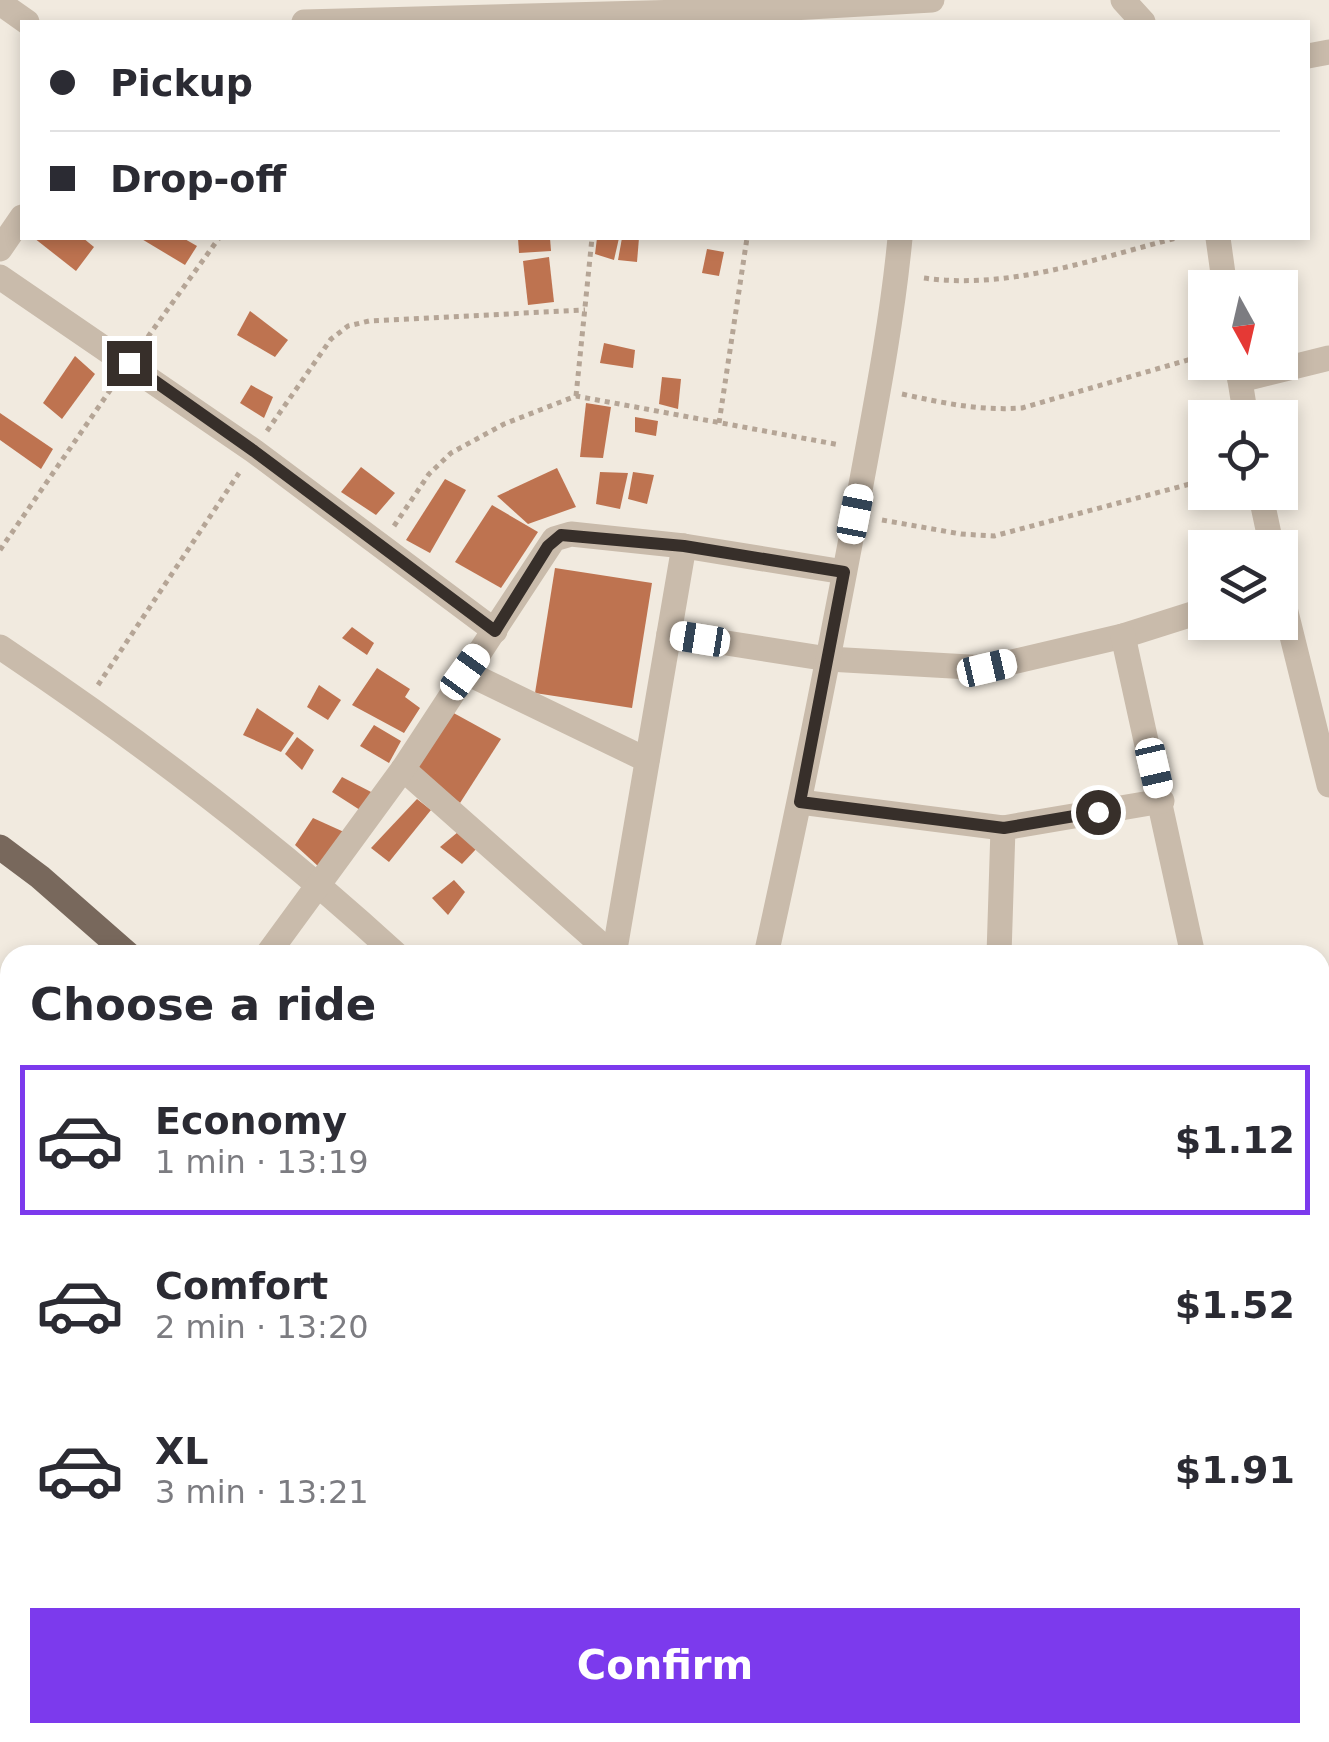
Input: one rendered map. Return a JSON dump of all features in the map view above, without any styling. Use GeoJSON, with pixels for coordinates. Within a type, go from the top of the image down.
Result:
{"type":"FeatureCollection","features":[{"type":"Feature","properties":{"kind":"main road"},"geometry":{"type":"LineString","coordinates":[[0,847],[118,945]]}},
{"type":"Feature","properties":{"kind":"street"},"geometry":{"type":"LineString","coordinates":[[325,20],[440,9],[932,0]]}},
{"type":"Feature","properties":{"kind":"street"},"geometry":{"type":"LineString","coordinates":[[1123,0],[1141,20]]}},
{"type":"Feature","properties":{"kind":"street"},"geometry":{"type":"LineString","coordinates":[[0,3],[24,20]]}},
{"type":"Feature","properties":{"kind":"street"},"geometry":{"type":"LineString","coordinates":[[0,250],[20,220]]}},
{"type":"Feature","properties":{"kind":"street"},"geometry":{"type":"LineString","coordinates":[[768,945],[800,802],[867,450],[900,240]]}},
{"type":"Feature","properties":{"kind":"street"},"geometry":{"type":"LineString","coordinates":[[1218,240],[1222,270]]}},
{"type":"Feature","properties":{"kind":"street"},"geometry":{"type":"LineString","coordinates":[[0,277],[254,451],[495,631]]}},
{"type":"Feature","properties":{"kind":"street"},"geometry":{"type":"LineString","coordinates":[[1298,362],[1329,358]]}},
{"type":"Feature","properties":{"kind":"street"},"geometry":{"type":"LineString","coordinates":[[274,945],[403,770],[548,546],[561,535],[684,546],[844,572]]}},
{"type":"Feature","properties":{"kind":"street"},"geometry":{"type":"LineString","coordinates":[[616,945],[684,546]]}},
{"type":"Feature","properties":{"kind":"street"},"geometry":{"type":"LineString","coordinates":[[668,634],[828,658],[987,668],[1123,636],[1188,615]]}},
{"type":"Feature","properties":{"kind":"street"},"geometry":{"type":"LineString","coordinates":[[1123,636],[1191,945]]}},
{"type":"Feature","properties":{"kind":"street"},"geometry":{"type":"LineString","coordinates":[[1293,640],[1329,785]]}},
{"type":"Feature","properties":{"kind":"street"},"geometry":{"type":"LineString","coordinates":[[0,646],[85,704],[321,886],[386,945]]}},
{"type":"Feature","properties":{"kind":"street"},"geometry":{"type":"LineString","coordinates":[[465,672],[646,760]]}},
{"type":"Feature","properties":{"kind":"street"},"geometry":{"type":"LineString","coordinates":[[403,770],[603,945]]}},
{"type":"Feature","properties":{"kind":"street"},"geometry":{"type":"LineString","coordinates":[[800,802],[1004,828],[1162,801]]}},
{"type":"Feature","properties":{"kind":"street"},"geometry":{"type":"LineString","coordinates":[[999,945],[1004,828]]}},
{"type":"Feature","properties":{"kind":"path"},"geometry":{"type":"LineString","coordinates":[[0,550],[218,240]]}},
{"type":"Feature","properties":{"kind":"path"},"geometry":{"type":"LineString","coordinates":[[576,396],[592,240]]}},
{"type":"Feature","properties":{"kind":"path"},"geometry":{"type":"LineString","coordinates":[[720,423],[747,240]]}},
{"type":"Feature","properties":{"kind":"path"},"geometry":{"type":"LineString","coordinates":[[896,274],[945,281],[1016,276],[1168,240]]}},
{"type":"Feature","properties":{"kind":"path"},"geometry":{"type":"LineString","coordinates":[[85,704],[331,340],[348,326],[369,321],[585,310]]}},
{"type":"Feature","properties":{"kind":"path"},"geometry":{"type":"LineString","coordinates":[[878,388],[954,406],[1022,408],[1188,360]]}},
{"type":"Feature","properties":{"kind":"path"},"geometry":{"type":"LineString","coordinates":[[380,546],[429,474],[451,453],[504,424],[576,396],[867,450]]}},
{"type":"Feature","properties":{"kind":"path"},"geometry":{"type":"LineString","coordinates":[[855,514],[922,528],[994,536],[1188,485]]}},
{"type":"Feature","properties":{"kind":"building"},"geometry":{"type":"Polygon","coordinates":[[[37,240],[85,240],[94,247],[76,271],[37,240]]]}},
{"type":"Feature","properties":{"kind":"building"},"geometry":{"type":"Polygon","coordinates":[[[143,240],[186,240],[197,246],[185,265],[143,240]]]}},
{"type":"Feature","properties":{"kind":"building"},"geometry":{"type":"Polygon","coordinates":[[[518,240],[550,240],[551,251],[519,253],[518,240]]]}},
{"type":"Feature","properties":{"kind":"building"},"geometry":{"type":"Polygon","coordinates":[[[597,240],[619,240],[614,260],[595,254],[597,240]]]}},
{"type":"Feature","properties":{"kind":"building"},"geometry":{"type":"Polygon","coordinates":[[[622,240],[639,240],[637,262],[618,260],[622,240]]]}},
{"type":"Feature","properties":{"kind":"building"},"geometry":{"type":"Polygon","coordinates":[[[707,249],[724,252],[719,276],[702,273],[707,249]]]}},
{"type":"Feature","properties":{"kind":"building"},"geometry":{"type":"Polygon","coordinates":[[[549,257],[554,302],[528,305],[523,261],[549,257]]]}},
{"type":"Feature","properties":{"kind":"building"},"geometry":{"type":"Polygon","coordinates":[[[250,311],[288,340],[275,357],[237,335],[250,311]]]}},
{"type":"Feature","properties":{"kind":"building"},"geometry":{"type":"Polygon","coordinates":[[[604,343],[635,350],[633,368],[600,363],[604,343]]]}},
{"type":"Feature","properties":{"kind":"building"},"geometry":{"type":"Polygon","coordinates":[[[75,356],[95,374],[62,419],[43,403],[75,356]]]}},
{"type":"Feature","properties":{"kind":"building"},"geometry":{"type":"Polygon","coordinates":[[[662,377],[681,379],[678,409],[659,404],[662,377]]]}},
{"type":"Feature","properties":{"kind":"building"},"geometry":{"type":"Polygon","coordinates":[[[251,385],[273,397],[264,418],[240,403],[251,385]]]}},
{"type":"Feature","properties":{"kind":"building"},"geometry":{"type":"Polygon","coordinates":[[[586,403],[611,407],[603,458],[580,457],[586,403]]]}},
{"type":"Feature","properties":{"kind":"building"},"geometry":{"type":"Polygon","coordinates":[[[0,413],[53,449],[41,469],[0,440],[0,413]]]}},
{"type":"Feature","properties":{"kind":"building"},"geometry":{"type":"Polygon","coordinates":[[[635,417],[658,421],[656,436],[635,432],[635,417]]]}},
{"type":"Feature","properties":{"kind":"building"},"geometry":{"type":"Polygon","coordinates":[[[361,467],[395,493],[376,515],[341,492],[361,467]]]}},
{"type":"Feature","properties":{"kind":"building"},"geometry":{"type":"Polygon","coordinates":[[[557,468],[576,507],[528,524],[497,496],[557,468]]]}},
{"type":"Feature","properties":{"kind":"building"},"geometry":{"type":"Polygon","coordinates":[[[600,472],[628,473],[620,509],[596,504],[600,472]]]}},
{"type":"Feature","properties":{"kind":"building"},"geometry":{"type":"Polygon","coordinates":[[[633,472],[654,475],[647,504],[628,499],[633,472]]]}},
{"type":"Feature","properties":{"kind":"building"},"geometry":{"type":"Polygon","coordinates":[[[445,479],[466,490],[430,553],[406,540],[445,479]]]}},
{"type":"Feature","properties":{"kind":"building"},"geometry":{"type":"Polygon","coordinates":[[[492,505],[538,532],[501,588],[455,562],[492,505]]]}},
{"type":"Feature","properties":{"kind":"building"},"geometry":{"type":"Polygon","coordinates":[[[555,568],[652,583],[632,708],[535,693],[555,568]]]}},
{"type":"Feature","properties":{"kind":"building"},"geometry":{"type":"Polygon","coordinates":[[[352,627],[374,643],[367,655],[342,638],[352,627]]]}},
{"type":"Feature","properties":{"kind":"building"},"geometry":{"type":"Polygon","coordinates":[[[377,668],[410,689],[405,697],[420,708],[404,733],[352,705],[377,668]]]}},
{"type":"Feature","properties":{"kind":"building"},"geometry":{"type":"Polygon","coordinates":[[[319,685],[341,700],[328,720],[307,707],[319,685]]]}},
{"type":"Feature","properties":{"kind":"building"},"geometry":{"type":"Polygon","coordinates":[[[257,708],[294,733],[281,752],[243,735],[257,708]]]}},
{"type":"Feature","properties":{"kind":"building"},"geometry":{"type":"Polygon","coordinates":[[[450,711],[501,739],[460,803],[413,766],[450,711]]]}},
{"type":"Feature","properties":{"kind":"building"},"geometry":{"type":"Polygon","coordinates":[[[374,725],[401,741],[389,763],[360,746],[374,725]]]}},
{"type":"Feature","properties":{"kind":"building"},"geometry":{"type":"Polygon","coordinates":[[[297,737],[314,750],[302,770],[285,754],[297,737]]]}},
{"type":"Feature","properties":{"kind":"building"},"geometry":{"type":"Polygon","coordinates":[[[342,777],[375,794],[360,810],[332,792],[342,777]]]}},
{"type":"Feature","properties":{"kind":"building"},"geometry":{"type":"Polygon","coordinates":[[[417,799],[431,810],[389,862],[371,848],[417,799]]]}},
{"type":"Feature","properties":{"kind":"building"},"geometry":{"type":"Polygon","coordinates":[[[313,818],[344,832],[319,867],[295,845],[313,818]]]}},
{"type":"Feature","properties":{"kind":"building"},"geometry":{"type":"Polygon","coordinates":[[[458,832],[478,847],[462,864],[440,847],[458,832]]]}},
{"type":"Feature","properties":{"kind":"building"},"geometry":{"type":"Polygon","coordinates":[[[454,880],[465,892],[448,915],[432,898],[454,880]]]}},
{"type":"Feature","properties":{"kind":"route"},"geometry":{"type":"LineString","coordinates":[[129,363],[495,631],[548,546],[561,535],[684,546],[844,572],[800,802],[1004,828],[1098,812]]}}]}
